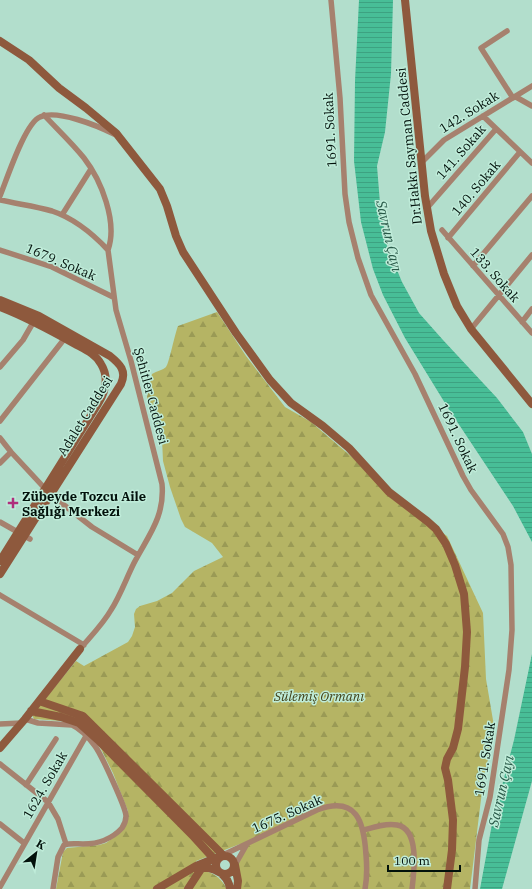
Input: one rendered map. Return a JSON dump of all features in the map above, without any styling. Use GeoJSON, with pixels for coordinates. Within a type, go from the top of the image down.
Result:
{"type":"FeatureCollection","features":[{"type":"Feature","properties":{"kind":"street","name":"1691. Sokak"},"geometry":{"type":"LineString","coordinates":[[331,0],[340,98],[344,194],[350,228],[364,278],[377,308],[415,374],[462,476],[500,528],[506,540],[510,555],[512,630],[509,670],[490,797],[480,840],[475,889]]}},
{"type":"Feature","properties":{"kind":"street","name":"Dr.Hakkı Sayman Caddesi"},"geometry":{"type":"LineString","coordinates":[[405,0],[427,208],[431,231],[444,274],[457,306],[471,328],[532,404]]}},
{"type":"Feature","properties":{"kind":"street"},"geometry":{"type":"LineString","coordinates":[[508,31],[481,48],[514,98],[532,106]]}},
{"type":"Feature","properties":{"kind":"street"},"geometry":{"type":"LineString","coordinates":[[0,41],[28,60],[59,88],[99,117],[119,136],[160,189],[168,206],[176,236],[183,252],[236,333],[270,380],[291,403],[323,426],[349,448],[395,498],[427,521],[441,535],[455,565],[464,594],[467,632],[465,667],[458,729],[453,748],[447,759],[445,768],[453,824],[447,889]]}},
{"type":"Feature","properties":{"kind":"street","name":"142. Sokak"},"geometry":{"type":"LineString","coordinates":[[422,162],[440,144],[532,86]]}},
{"type":"Feature","properties":{"kind":"street"},"geometry":{"type":"LineString","coordinates":[[0,196],[27,130],[34,120],[44,115],[58,115],[79,120],[119,136]]}},
{"type":"Feature","properties":{"kind":"street","name":"Şehitler Caddesi"},"geometry":{"type":"LineString","coordinates":[[44,115],[83,157],[91,169],[102,191],[109,213],[111,240],[108,250],[113,297],[152,440],[163,492],[158,517],[111,611],[82,647]]}},
{"type":"Feature","properties":{"kind":"street"},"geometry":{"type":"LineString","coordinates":[[483,116],[532,163]]}},
{"type":"Feature","properties":{"kind":"street","name":"141. Sokak"},"geometry":{"type":"LineString","coordinates":[[427,208],[496,129]]}},
{"type":"Feature","properties":{"kind":"street","name":"140. Sokak"},"geometry":{"type":"LineString","coordinates":[[448,238],[520,152]]}},
{"type":"Feature","properties":{"kind":"street"},"geometry":{"type":"LineString","coordinates":[[62,215],[91,169]]}},
{"type":"Feature","properties":{"kind":"street"},"geometry":{"type":"LineString","coordinates":[[473,266],[532,196]]}},
{"type":"Feature","properties":{"kind":"street"},"geometry":{"type":"LineString","coordinates":[[0,200],[43,209],[62,215],[80,226],[108,250]]}},
{"type":"Feature","properties":{"kind":"street","name":"133. Sokak"},"geometry":{"type":"LineString","coordinates":[[442,230],[532,333]]}},
{"type":"Feature","properties":{"kind":"street","name":"1679. Sokak"},"geometry":{"type":"LineString","coordinates":[[0,250],[52,267],[113,297]]}},
{"type":"Feature","properties":{"kind":"street"},"geometry":{"type":"LineString","coordinates":[[471,328],[532,255]]}},
{"type":"Feature","properties":{"kind":"street","name":"Adalet Caddesi"},"geometry":{"type":"LineString","coordinates":[[0,300],[39,316],[66,331],[117,361],[124,371],[121,384],[48,492]]}},
{"type":"Feature","properties":{"kind":"street"},"geometry":{"type":"LineString","coordinates":[[0,307],[34,321],[97,358],[103,367],[106,383],[98,404],[24,535],[0,574]]}},
{"type":"Feature","properties":{"kind":"street"},"geometry":{"type":"LineString","coordinates":[[522,322],[532,309]]}},
{"type":"Feature","properties":{"kind":"street"},"geometry":{"type":"LineString","coordinates":[[0,367],[23,340],[34,321]]}},
{"type":"Feature","properties":{"kind":"street"},"geometry":{"type":"LineString","coordinates":[[0,420],[65,338]]}},
{"type":"Feature","properties":{"kind":"street"},"geometry":{"type":"LineString","coordinates":[[0,438],[48,492],[92,527],[138,555]]}},
{"type":"Feature","properties":{"kind":"street"},"geometry":{"type":"LineString","coordinates":[[0,463],[11,452]]}},
{"type":"Feature","properties":{"kind":"street"},"geometry":{"type":"LineString","coordinates":[[0,522],[24,535]]}},
{"type":"Feature","properties":{"kind":"street"},"geometry":{"type":"LineString","coordinates":[[0,561],[24,535]]}},
{"type":"Feature","properties":{"kind":"street"},"geometry":{"type":"LineString","coordinates":[[0,595],[82,647],[0,748]]}},
{"type":"Feature","properties":{"kind":"street"},"geometry":{"type":"LineString","coordinates":[[39,701],[83,716],[223,855],[232,857],[237,874],[237,889]]}},
{"type":"Feature","properties":{"kind":"street"},"geometry":{"type":"LineString","coordinates":[[31,711],[61,717],[79,723],[194,836],[214,859]]}},
{"type":"Feature","properties":{"kind":"street"},"geometry":{"type":"LineString","coordinates":[[0,724],[23,721],[72,725],[86,736],[95,746],[100,755],[123,806],[126,819],[121,828],[103,840],[89,844],[66,844]]}},
{"type":"Feature","properties":{"kind":"street","name":"1624. Sokak"},"geometry":{"type":"LineString","coordinates":[[0,886],[86,736]]}},
{"type":"Feature","properties":{"kind":"street"},"geometry":{"type":"LineString","coordinates":[[26,785],[56,739]]}},
{"type":"Feature","properties":{"kind":"street"},"geometry":{"type":"LineString","coordinates":[[0,764],[48,802],[58,819],[66,844]]}},
{"type":"Feature","properties":{"kind":"street","name":"1675. Sokak"},"geometry":{"type":"LineString","coordinates":[[223,855],[323,808],[334,806],[346,808],[355,814],[364,830],[367,866],[364,888]]}},
{"type":"Feature","properties":{"kind":"street"},"geometry":{"type":"LineString","coordinates":[[0,824],[24,843]]}},
{"type":"Feature","properties":{"kind":"street"},"geometry":{"type":"LineString","coordinates":[[364,830],[390,824],[399,825],[405,828],[411,838],[414,851],[412,889]]}},
{"type":"Feature","properties":{"kind":"street"},"geometry":{"type":"LineString","coordinates":[[53,889],[58,857],[66,844]]}},
{"type":"Feature","properties":{"kind":"street"},"geometry":{"type":"LineString","coordinates":[[199,866],[211,868],[224,874],[230,873],[234,869],[235,864],[247,844]]}},
{"type":"Feature","properties":{"kind":"street"},"geometry":{"type":"LineString","coordinates":[[157,889],[199,866],[223,855]]}},
{"type":"Feature","properties":{"kind":"street"},"geometry":{"type":"LineString","coordinates":[[223,855],[216,861],[216,866],[228,882],[230,889]]}},
{"type":"Feature","properties":{"kind":"street"},"geometry":{"type":"LineString","coordinates":[[188,889],[199,866]]}},
{"type":"Feature","properties":{"kind":"green space","name":"Sülemiş Ormanı"},"geometry":{"type":"Polygon","coordinates":[[[217,312],[246,356],[285,407],[311,422],[353,458],[392,499],[447,536],[483,613],[486,679],[495,732],[484,775],[470,889],[236,889],[239,862],[245,851],[240,844],[196,861],[197,870],[215,875],[227,889],[56,889],[63,852],[67,848],[106,843],[113,838],[128,816],[128,811],[113,773],[101,749],[93,739],[75,724],[61,721],[34,719],[32,715],[76,661],[84,666],[128,642],[135,627],[134,614],[136,609],[140,606],[157,601],[172,593],[194,571],[223,557],[212,543],[185,527],[181,519],[163,461],[162,439],[148,405],[147,397],[152,374],[165,368],[167,365],[178,326],[217,312]]]}},
{"type":"Feature","properties":{"kind":"water"},"geometry":{"type":"Polygon","coordinates":[[[359,0],[393,0],[391,74],[385,132],[377,166],[380,203],[387,246],[402,282],[419,313],[497,398],[523,432],[532,454],[532,542],[513,506],[448,408],[405,338],[383,295],[373,269],[361,222],[354,161],[355,81],[359,0]]]}},
{"type":"Feature","properties":{"kind":"water","name":"Savrun Çayı"},"geometry":{"type":"Polygon","coordinates":[[[532,654],[532,781],[502,889],[480,889],[492,824],[514,740],[532,654]]]}},
{"type":"Feature","properties":{"kind":"place","name":"Zübeyde Tozcu Aile Sağlığı Merkezi"},"geometry":{"type":"Point","coordinates":[13,503]}}]}
